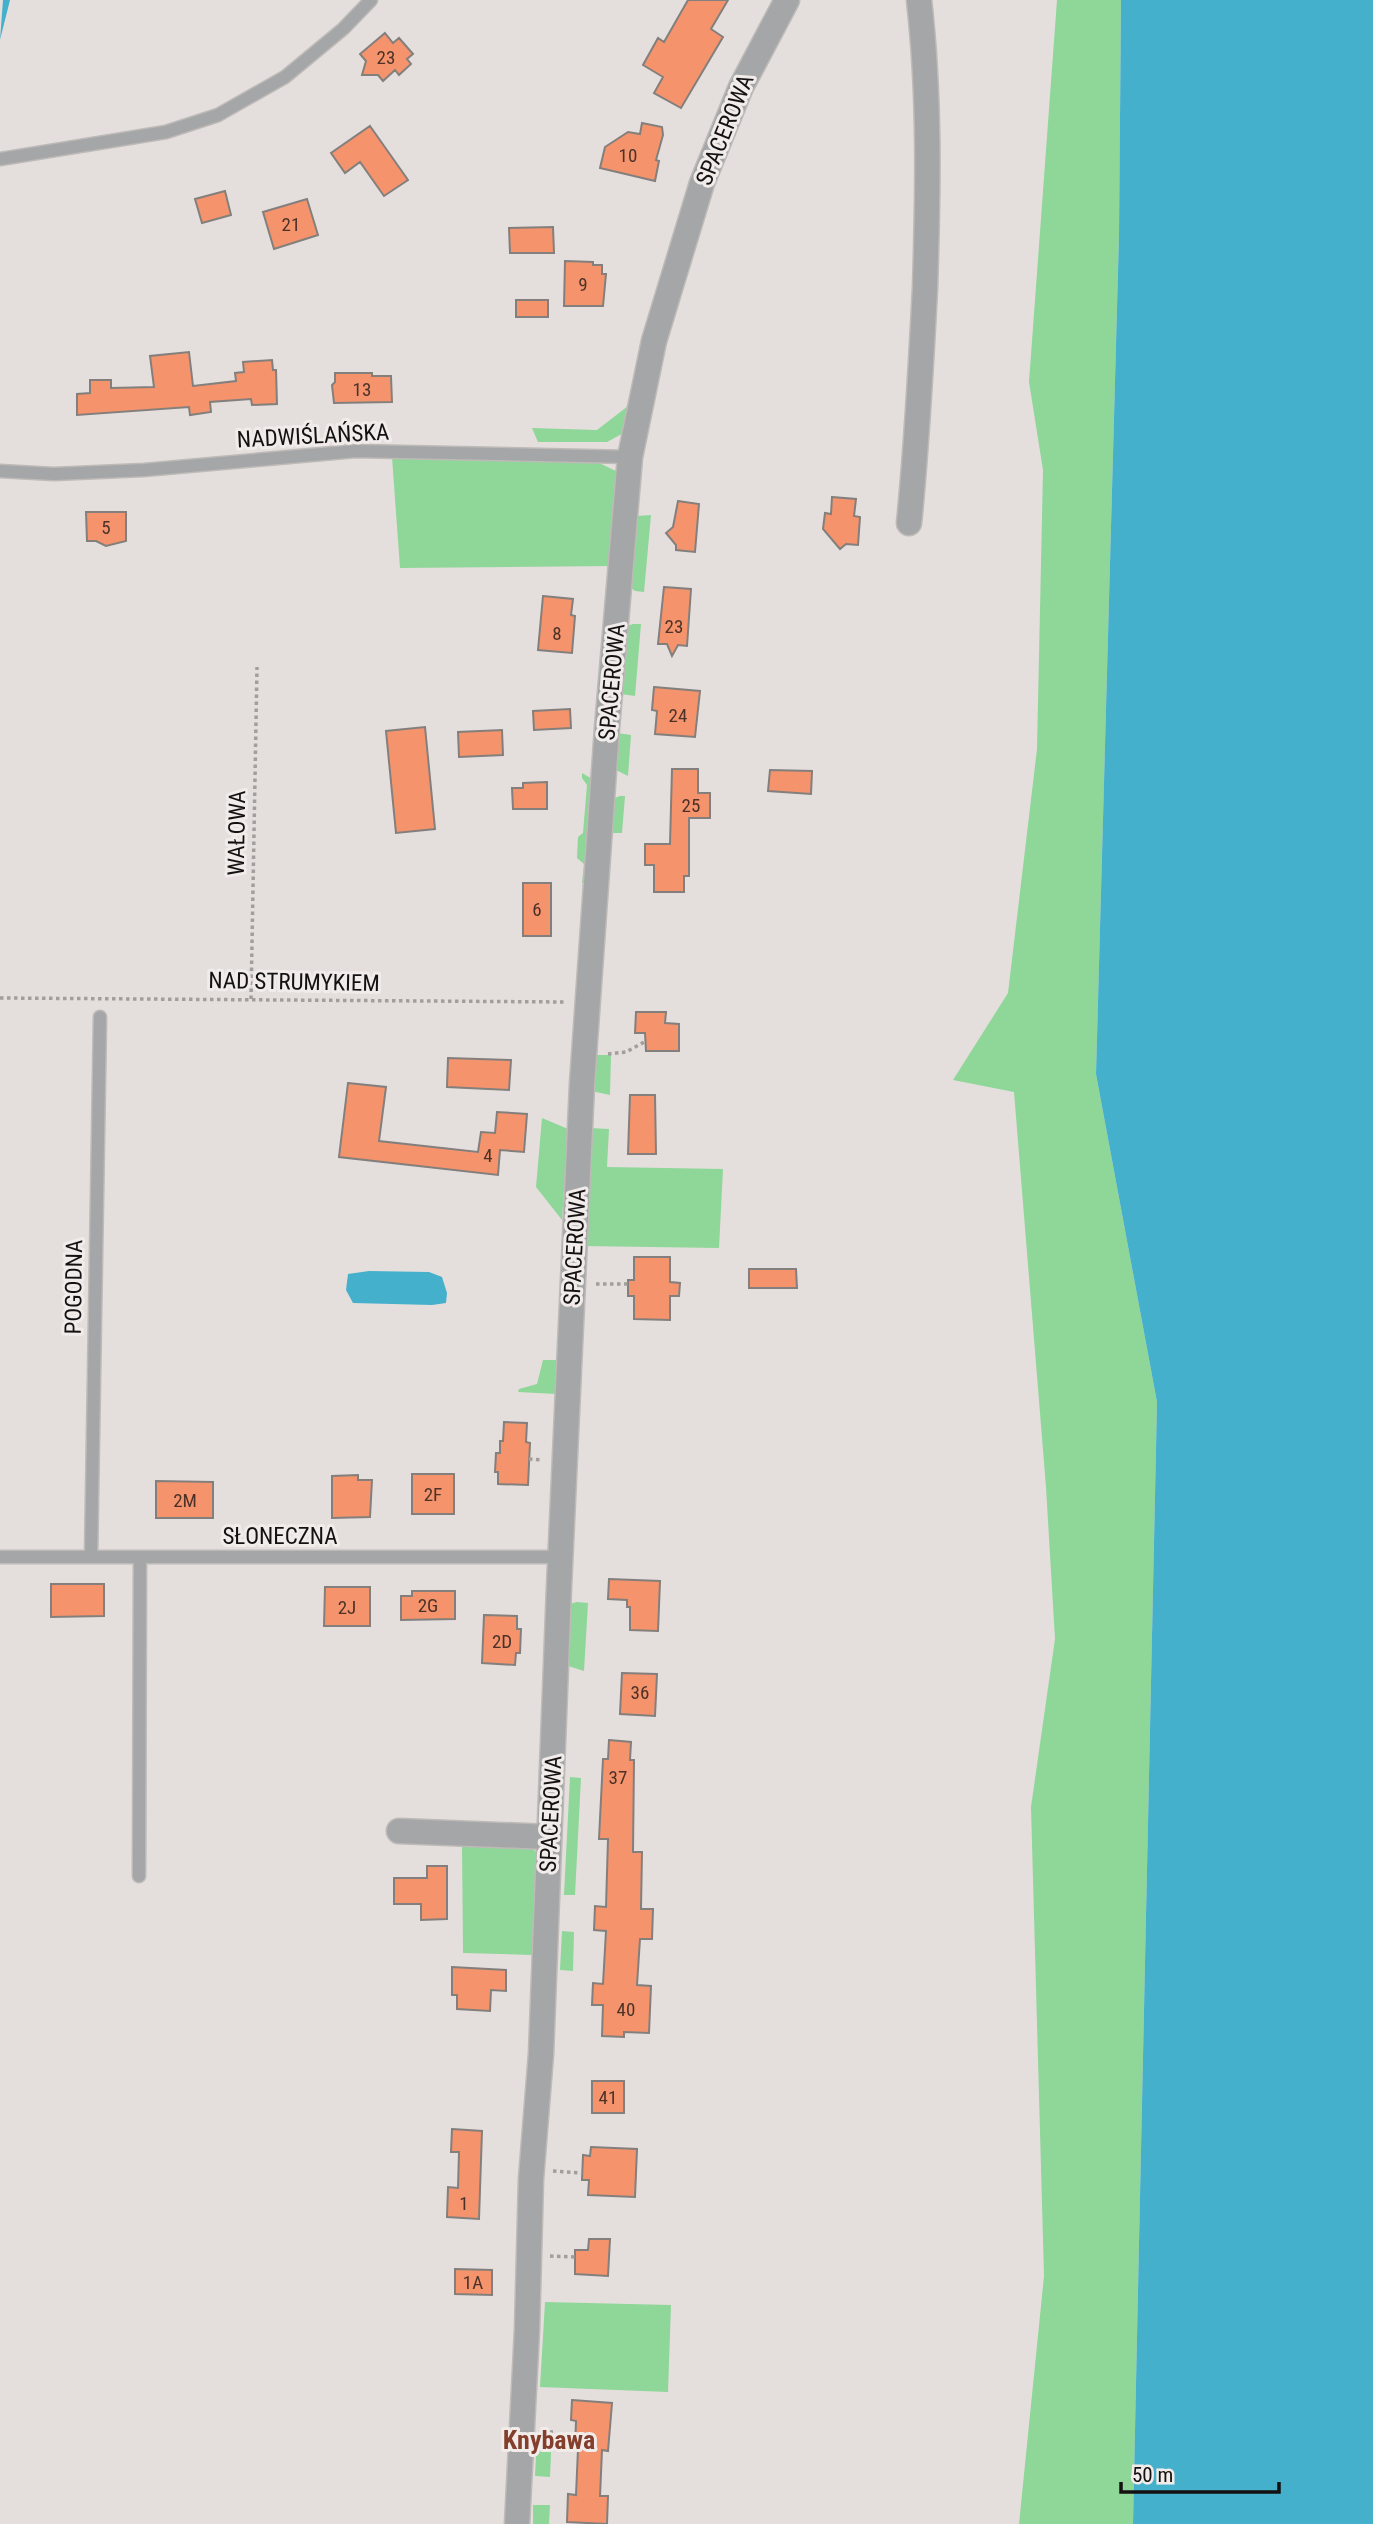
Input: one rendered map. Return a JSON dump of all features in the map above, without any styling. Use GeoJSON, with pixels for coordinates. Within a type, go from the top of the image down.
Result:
{"type":"FeatureCollection","features":[{"type":"Feature","properties":{"kind":"street","name":"SPACEROWA"},"geometry":{"type":"LineString","coordinates":[[517,2524],[527,2330],[531,2179],[541,2054],[560,1557],[584,1053],[630,457],[654,341],[702,183],[741,87],[787,0]]}},
{"type":"Feature","properties":{"kind":"street"},"geometry":{"type":"LineString","coordinates":[[909,523],[919,419],[928,206],[926,62],[919,0]]}},
{"type":"Feature","properties":{"kind":"street"},"geometry":{"type":"LineString","coordinates":[[399,1831],[549,1837]]}},
{"type":"Feature","properties":{"kind":"lane"},"geometry":{"type":"LineString","coordinates":[[0,159],[166,132],[218,116],[285,77],[343,29],[371,0]]}},
{"type":"Feature","properties":{"kind":"lane","name":"NADWIŚLAŃSKA"},"geometry":{"type":"LineString","coordinates":[[0,471],[54,474],[144,470],[356,451],[630,457]]}},
{"type":"Feature","properties":{"kind":"lane","name":"POGODNA"},"geometry":{"type":"LineString","coordinates":[[90,1557],[100,1017]]}},
{"type":"Feature","properties":{"kind":"lane","name":"SŁONECZNA"},"geometry":{"type":"LineString","coordinates":[[0,1557],[560,1557]]}},
{"type":"Feature","properties":{"kind":"lane"},"geometry":{"type":"LineString","coordinates":[[139,1876],[140,1558]]}},
{"type":"Feature","properties":{"kind":"path","name":"WAŁOWA"},"geometry":{"type":"LineString","coordinates":[[251,999],[257,667]]}},
{"type":"Feature","properties":{"kind":"path","name":"NAD STRUMYKIEM"},"geometry":{"type":"LineString","coordinates":[[0,998],[588,1002]]}},
{"type":"Feature","properties":{"kind":"path"},"geometry":{"type":"LineString","coordinates":[[584,1053],[626,1052],[646,1041]]}},
{"type":"Feature","properties":{"kind":"path"},"geometry":{"type":"LineString","coordinates":[[573,1284],[628,1284]]}},
{"type":"Feature","properties":{"kind":"path"},"geometry":{"type":"LineString","coordinates":[[548,2171],[582,2173]]}},
{"type":"Feature","properties":{"kind":"path"},"geometry":{"type":"LineString","coordinates":[[544,2255],[575,2257]]}},
{"type":"Feature","properties":{"kind":"green space"},"geometry":{"type":"Polygon","coordinates":[[[1057,0],[1121,0],[1119,235],[1096,1074],[1157,1402],[1133,2524],[1019,2524],[1044,2276],[1031,1807],[1055,1639],[1046,1487],[1014,1092],[953,1080],[1008,993],[1037,749],[1043,470],[1029,382],[1057,0]]]}},
{"type":"Feature","properties":{"kind":"green space"},"geometry":{"type":"Polygon","coordinates":[[[628,406],[627,431],[607,442],[538,442],[532,428],[597,430],[628,406]]]}},
{"type":"Feature","properties":{"kind":"green space"},"geometry":{"type":"Polygon","coordinates":[[[392,457],[593,460],[616,471],[614,566],[400,568],[392,457]]]}},
{"type":"Feature","properties":{"kind":"green space"},"geometry":{"type":"Polygon","coordinates":[[[651,515],[644,592],[635,591],[630,587],[636,516],[651,515]]]}},
{"type":"Feature","properties":{"kind":"green space"},"geometry":{"type":"Polygon","coordinates":[[[641,624],[635,696],[621,694],[627,626],[641,624]]]}},
{"type":"Feature","properties":{"kind":"green space"},"geometry":{"type":"Polygon","coordinates":[[[617,733],[631,735],[628,776],[614,769],[617,733]]]}},
{"type":"Feature","properties":{"kind":"green space"},"geometry":{"type":"Polygon","coordinates":[[[582,773],[594,780],[586,883],[582,883],[584,864],[577,858],[578,837],[583,833],[587,785],[582,773]]]}},
{"type":"Feature","properties":{"kind":"green space"},"geometry":{"type":"Polygon","coordinates":[[[625,796],[622,833],[609,833],[612,799],[625,796]]]}},
{"type":"Feature","properties":{"kind":"green space"},"geometry":{"type":"Polygon","coordinates":[[[593,1055],[611,1055],[610,1095],[591,1091],[593,1055]]]}},
{"type":"Feature","properties":{"kind":"green space"},"geometry":{"type":"Polygon","coordinates":[[[542,1118],[568,1129],[562,1220],[536,1187],[542,1118]]]}},
{"type":"Feature","properties":{"kind":"green space"},"geometry":{"type":"Polygon","coordinates":[[[589,1128],[609,1129],[607,1167],[723,1169],[719,1248],[582,1246],[589,1128]]]}},
{"type":"Feature","properties":{"kind":"green space"},"geometry":{"type":"Polygon","coordinates":[[[543,1360],[558,1360],[556,1394],[518,1392],[519,1389],[537,1384],[543,1360]]]}},
{"type":"Feature","properties":{"kind":"green space"},"geometry":{"type":"Polygon","coordinates":[[[588,1603],[584,1671],[568,1666],[569,1604],[588,1603]]]}},
{"type":"Feature","properties":{"kind":"green space"},"geometry":{"type":"Polygon","coordinates":[[[570,1777],[581,1778],[575,1895],[564,1895],[570,1777]]]}},
{"type":"Feature","properties":{"kind":"green space"},"geometry":{"type":"Polygon","coordinates":[[[462,1843],[530,1846],[536,1852],[532,1955],[463,1953],[462,1843]]]}},
{"type":"Feature","properties":{"kind":"green space"},"geometry":{"type":"Polygon","coordinates":[[[562,1931],[574,1932],[573,1971],[560,1970],[562,1931]]]}},
{"type":"Feature","properties":{"kind":"green space"},"geometry":{"type":"Polygon","coordinates":[[[545,2302],[671,2305],[668,2392],[540,2387],[545,2302]]]}},
{"type":"Feature","properties":{"kind":"green space"},"geometry":{"type":"Polygon","coordinates":[[[537,2433],[552,2433],[550,2477],[535,2476],[537,2433]]]}},
{"type":"Feature","properties":{"kind":"green space"},"geometry":{"type":"Polygon","coordinates":[[[533,2505],[550,2505],[549,2524],[533,2524],[533,2505]]]}},
{"type":"Feature","properties":{"kind":"water"},"geometry":{"type":"Polygon","coordinates":[[[3,0],[10,0],[0,40],[3,0]]]}},
{"type":"Feature","properties":{"kind":"water"},"geometry":{"type":"Polygon","coordinates":[[[1121,0],[1373,0],[1373,2524],[1133,2524],[1157,1402],[1096,1074],[1119,235],[1121,0]]]}},
{"type":"Feature","properties":{"kind":"water"},"geometry":{"type":"Polygon","coordinates":[[[369,1271],[429,1272],[442,1277],[447,1293],[446,1303],[353,1303],[346,1290],[348,1274],[369,1271]]]}},
{"type":"Feature","properties":{"kind":"building"},"geometry":{"type":"Polygon","coordinates":[[[688,0],[728,0],[711,29],[723,37],[681,108],[654,93],[663,77],[643,65],[658,38],[664,42],[688,0]]]}},
{"type":"Feature","properties":{"kind":"building"},"geometry":{"type":"Polygon","coordinates":[[[385,33],[393,43],[399,38],[413,54],[407,59],[411,64],[399,75],[395,70],[383,81],[378,75],[362,75],[366,61],[360,54],[385,33]]]}},
{"type":"Feature","properties":{"kind":"building"},"geometry":{"type":"Polygon","coordinates":[[[642,123],[662,127],[655,181],[600,168],[605,147],[628,132],[640,134],[642,123]]]}},
{"type":"Feature","properties":{"kind":"building"},"geometry":{"type":"Polygon","coordinates":[[[370,126],[408,180],[384,196],[360,162],[345,173],[331,153],[370,126]]]}},
{"type":"Feature","properties":{"kind":"building"},"geometry":{"type":"Polygon","coordinates":[[[225,191],[231,215],[202,223],[195,199],[225,191]]]}},
{"type":"Feature","properties":{"kind":"building"},"geometry":{"type":"Polygon","coordinates":[[[307,199],[318,235],[274,249],[263,212],[307,199]]]}},
{"type":"Feature","properties":{"kind":"building"},"geometry":{"type":"Polygon","coordinates":[[[553,227],[554,253],[510,253],[509,228],[553,227]]]}},
{"type":"Feature","properties":{"kind":"building"},"geometry":{"type":"Polygon","coordinates":[[[565,261],[602,265],[602,274],[606,274],[603,306],[564,306],[565,261]]]}},
{"type":"Feature","properties":{"kind":"building"},"geometry":{"type":"Polygon","coordinates":[[[516,300],[548,300],[548,317],[516,317],[516,300]]]}},
{"type":"Feature","properties":{"kind":"building"},"geometry":{"type":"Polygon","coordinates":[[[189,352],[193,386],[236,381],[235,373],[244,372],[243,362],[272,360],[273,370],[276,370],[277,404],[252,405],[251,399],[210,402],[211,412],[190,415],[189,407],[77,415],[77,394],[90,393],[90,380],[111,380],[111,388],[154,387],[150,356],[189,352]]]}},
{"type":"Feature","properties":{"kind":"building"},"geometry":{"type":"Polygon","coordinates":[[[335,373],[391,376],[392,402],[334,403],[332,385],[335,382],[335,373]]]}},
{"type":"Feature","properties":{"kind":"building"},"geometry":{"type":"Polygon","coordinates":[[[832,497],[856,499],[854,516],[860,517],[858,545],[846,544],[840,549],[823,529],[825,513],[831,514],[832,497]]]}},
{"type":"Feature","properties":{"kind":"building"},"geometry":{"type":"Polygon","coordinates":[[[678,501],[699,504],[695,552],[676,550],[676,545],[666,533],[673,527],[678,501]]]}},
{"type":"Feature","properties":{"kind":"building"},"geometry":{"type":"Polygon","coordinates":[[[86,512],[126,512],[126,541],[106,546],[96,541],[87,541],[86,512]]]}},
{"type":"Feature","properties":{"kind":"building"},"geometry":{"type":"Polygon","coordinates":[[[664,587],[691,589],[687,646],[678,645],[672,656],[667,644],[658,644],[664,587]]]}},
{"type":"Feature","properties":{"kind":"building"},"geometry":{"type":"Polygon","coordinates":[[[543,596],[573,599],[571,615],[575,616],[572,653],[538,650],[543,596]]]}},
{"type":"Feature","properties":{"kind":"building"},"geometry":{"type":"Polygon","coordinates":[[[654,687],[700,691],[695,737],[655,734],[657,711],[652,710],[654,687]]]}},
{"type":"Feature","properties":{"kind":"building"},"geometry":{"type":"Polygon","coordinates":[[[570,709],[571,728],[534,730],[533,711],[570,709]]]}},
{"type":"Feature","properties":{"kind":"building"},"geometry":{"type":"Polygon","coordinates":[[[425,727],[435,829],[396,833],[386,731],[425,727]]]}},
{"type":"Feature","properties":{"kind":"building"},"geometry":{"type":"Polygon","coordinates":[[[502,730],[503,755],[459,757],[458,732],[502,730]]]}},
{"type":"Feature","properties":{"kind":"building"},"geometry":{"type":"Polygon","coordinates":[[[672,769],[698,769],[698,793],[710,793],[710,818],[689,818],[689,876],[684,876],[684,892],[654,892],[654,865],[645,865],[645,844],[670,844],[672,769]]]}},
{"type":"Feature","properties":{"kind":"building"},"geometry":{"type":"Polygon","coordinates":[[[770,770],[812,771],[811,794],[768,791],[770,770]]]}},
{"type":"Feature","properties":{"kind":"building"},"geometry":{"type":"Polygon","coordinates":[[[547,782],[547,809],[513,809],[512,788],[523,788],[523,783],[547,782]]]}},
{"type":"Feature","properties":{"kind":"building"},"geometry":{"type":"Polygon","coordinates":[[[523,883],[551,883],[551,936],[523,936],[523,883]]]}},
{"type":"Feature","properties":{"kind":"building"},"geometry":{"type":"Polygon","coordinates":[[[636,1012],[666,1012],[665,1023],[679,1024],[679,1051],[646,1051],[645,1033],[635,1033],[636,1012]]]}},
{"type":"Feature","properties":{"kind":"building"},"geometry":{"type":"Polygon","coordinates":[[[448,1058],[511,1060],[509,1090],[447,1087],[448,1058]]]}},
{"type":"Feature","properties":{"kind":"building"},"geometry":{"type":"Polygon","coordinates":[[[348,1083],[386,1087],[379,1141],[478,1152],[481,1132],[495,1133],[497,1112],[527,1114],[524,1152],[500,1150],[498,1175],[339,1157],[348,1083]]]}},
{"type":"Feature","properties":{"kind":"building"},"geometry":{"type":"Polygon","coordinates":[[[630,1095],[655,1095],[656,1154],[628,1154],[630,1095]]]}},
{"type":"Feature","properties":{"kind":"building"},"geometry":{"type":"Polygon","coordinates":[[[634,1257],[670,1257],[670,1282],[680,1283],[679,1296],[670,1296],[670,1320],[634,1319],[634,1296],[628,1296],[628,1280],[634,1280],[634,1257]]]}},
{"type":"Feature","properties":{"kind":"building"},"geometry":{"type":"Polygon","coordinates":[[[749,1269],[796,1269],[797,1288],[749,1288],[749,1269]]]}},
{"type":"Feature","properties":{"kind":"building"},"geometry":{"type":"Polygon","coordinates":[[[504,1422],[527,1423],[526,1442],[530,1443],[528,1485],[498,1484],[498,1472],[495,1472],[496,1453],[500,1453],[504,1422]]]}},
{"type":"Feature","properties":{"kind":"building"},"geometry":{"type":"Polygon","coordinates":[[[412,1474],[454,1474],[454,1514],[412,1514],[412,1474]]]}},
{"type":"Feature","properties":{"kind":"building"},"geometry":{"type":"Polygon","coordinates":[[[358,1475],[358,1480],[372,1480],[370,1517],[332,1518],[332,1476],[358,1475]]]}},
{"type":"Feature","properties":{"kind":"building"},"geometry":{"type":"Polygon","coordinates":[[[156,1481],[213,1482],[213,1518],[156,1518],[156,1481]]]}},
{"type":"Feature","properties":{"kind":"building"},"geometry":{"type":"Polygon","coordinates":[[[609,1579],[660,1581],[658,1631],[630,1630],[630,1607],[627,1607],[627,1600],[608,1599],[609,1579]]]}},
{"type":"Feature","properties":{"kind":"building"},"geometry":{"type":"Polygon","coordinates":[[[51,1584],[104,1584],[104,1616],[51,1617],[51,1584]]]}},
{"type":"Feature","properties":{"kind":"building"},"geometry":{"type":"Polygon","coordinates":[[[325,1587],[370,1587],[370,1626],[324,1626],[325,1587]]]}},
{"type":"Feature","properties":{"kind":"building"},"geometry":{"type":"Polygon","coordinates":[[[412,1591],[455,1591],[455,1619],[401,1620],[401,1596],[412,1596],[412,1591]]]}},
{"type":"Feature","properties":{"kind":"building"},"geometry":{"type":"Polygon","coordinates":[[[484,1615],[517,1616],[517,1629],[521,1629],[520,1653],[516,1653],[515,1665],[482,1663],[484,1615]]]}},
{"type":"Feature","properties":{"kind":"building"},"geometry":{"type":"Polygon","coordinates":[[[622,1673],[657,1674],[655,1716],[620,1714],[622,1673]]]}},
{"type":"Feature","properties":{"kind":"building"},"geometry":{"type":"Polygon","coordinates":[[[609,1740],[631,1742],[630,1760],[634,1760],[633,1852],[642,1852],[641,1909],[653,1909],[652,1939],[640,1939],[637,1985],[651,1986],[649,2033],[624,2032],[624,2037],[602,2036],[603,2005],[592,2005],[593,1983],[603,1984],[606,1931],[594,1930],[595,1906],[606,1907],[608,1839],[599,1839],[603,1759],[608,1759],[609,1740]]]}},
{"type":"Feature","properties":{"kind":"building"},"geometry":{"type":"Polygon","coordinates":[[[427,1866],[447,1866],[447,1919],[421,1920],[421,1904],[394,1904],[394,1878],[427,1878],[427,1866]]]}},
{"type":"Feature","properties":{"kind":"building"},"geometry":{"type":"Polygon","coordinates":[[[452,1967],[506,1970],[506,1991],[491,1990],[490,2011],[457,2009],[457,1995],[452,1995],[452,1967]]]}},
{"type":"Feature","properties":{"kind":"building"},"geometry":{"type":"Polygon","coordinates":[[[592,2081],[624,2081],[624,2113],[592,2113],[592,2081]]]}},
{"type":"Feature","properties":{"kind":"building"},"geometry":{"type":"Polygon","coordinates":[[[452,2129],[482,2131],[479,2219],[447,2217],[448,2187],[458,2188],[459,2152],[451,2152],[452,2129]]]}},
{"type":"Feature","properties":{"kind":"building"},"geometry":{"type":"Polygon","coordinates":[[[591,2147],[637,2149],[635,2197],[588,2195],[589,2180],[582,2180],[583,2155],[590,2156],[591,2147]]]}},
{"type":"Feature","properties":{"kind":"building"},"geometry":{"type":"Polygon","coordinates":[[[589,2239],[610,2239],[608,2276],[575,2274],[575,2250],[588,2250],[589,2239]]]}},
{"type":"Feature","properties":{"kind":"building"},"geometry":{"type":"Polygon","coordinates":[[[455,2269],[492,2270],[492,2295],[455,2294],[455,2269]]]}},
{"type":"Feature","properties":{"kind":"building"},"geometry":{"type":"Polygon","coordinates":[[[572,2400],[612,2403],[608,2451],[602,2450],[600,2496],[608,2496],[607,2524],[567,2522],[568,2494],[576,2495],[578,2449],[575,2449],[576,2421],[571,2420],[572,2400]]]}},
{"type":"Feature","properties":{"kind":"district","name":"Knybawa"},"geometry":{"type":"Point","coordinates":[549,2440]}}]}
